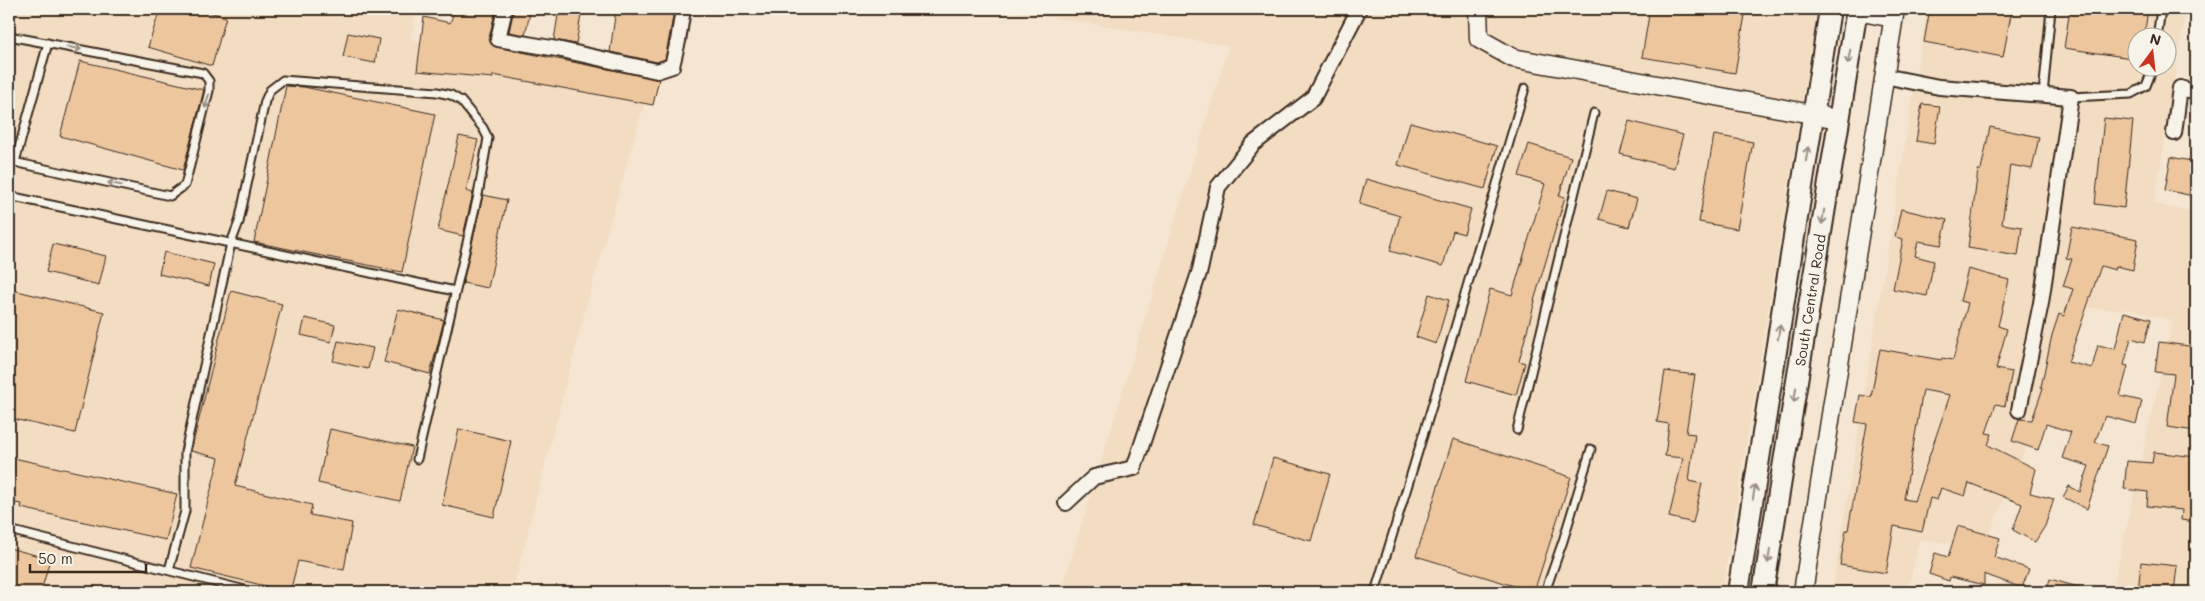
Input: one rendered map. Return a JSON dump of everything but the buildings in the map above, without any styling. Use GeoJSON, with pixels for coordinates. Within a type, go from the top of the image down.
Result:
{"type":"FeatureCollection","features":[{"type":"Feature","properties":{"kind":"main road","name":"South Central Road"},"geometry":{"type":"LineString","coordinates":[[1738,592],[1830,9]]}},
{"type":"Feature","properties":{"kind":"main road","name":"South Central Road"},"geometry":{"type":"LineString","coordinates":[[1763,592],[1857,10]]}},
{"type":"Feature","properties":{"kind":"street"},"geometry":{"type":"LineString","coordinates":[[505,9],[498,39],[557,49],[657,71],[672,66],[683,9]]}},
{"type":"Feature","properties":{"kind":"street"},"geometry":{"type":"LineString","coordinates":[[1066,503],[1094,477],[1134,468],[1200,270],[1218,186],[1253,144],[1313,98],[1358,9]]}},
{"type":"Feature","properties":{"kind":"street"},"geometry":{"type":"LineString","coordinates":[[1478,9],[1480,39],[1513,58],[1838,120]]}},
{"type":"Feature","properties":{"kind":"street"},"geometry":{"type":"LineString","coordinates":[[1803,592],[1894,13],[1857,10]]}},
{"type":"Feature","properties":{"kind":"street"},"geometry":{"type":"LineString","coordinates":[[1884,76],[1938,87],[2071,97],[2043,294],[2020,410]]}},
{"type":"Feature","properties":{"kind":"street"},"geometry":{"type":"LineString","coordinates":[[2174,134],[2180,88],[2196,93]]}},
{"type":"Feature","properties":{"kind":"lane"},"geometry":{"type":"LineString","coordinates":[[2042,95],[2051,9]]}},
{"type":"Feature","properties":{"kind":"lane"},"geometry":{"type":"LineString","coordinates":[[2158,28],[2161,9]]}},
{"type":"Feature","properties":{"kind":"lane"},"geometry":{"type":"LineString","coordinates":[[9,36],[48,43],[203,73],[209,81],[209,91],[185,185],[179,191],[170,196],[12,161],[48,43]]}},
{"type":"Feature","properties":{"kind":"lane"},"geometry":{"type":"LineString","coordinates":[[2071,97],[2131,94],[2146,86],[2149,78]]}},
{"type":"Feature","properties":{"kind":"lane"},"geometry":{"type":"LineString","coordinates":[[169,570],[185,511],[184,452],[231,242],[240,222],[265,101],[270,90],[284,80],[436,92],[451,95],[460,102],[483,128],[488,138],[478,195],[454,291],[417,459]]}},
{"type":"Feature","properties":{"kind":"lane"},"geometry":{"type":"LineString","coordinates":[[1375,592],[1525,88]]}},
{"type":"Feature","properties":{"kind":"lane"},"geometry":{"type":"LineString","coordinates":[[1517,430],[1594,113]]}},
{"type":"Feature","properties":{"kind":"lane"},"geometry":{"type":"LineString","coordinates":[[9,196],[454,291]]}},
{"type":"Feature","properties":{"kind":"lane"},"geometry":{"type":"LineString","coordinates":[[1545,592],[1563,541],[1590,449]]}},
{"type":"Feature","properties":{"kind":"lane"},"geometry":{"type":"LineString","coordinates":[[9,530],[245,590]]}},
{"type":"Feature","properties":{"kind":"shaded area"},"geometry":{"type":"Polygon","coordinates":[[[9,9],[417,9],[410,39],[648,90],[585,310],[512,592],[9,592],[9,9]]]}},
{"type":"Feature","properties":{"kind":"shaded area"},"geometry":{"type":"Polygon","coordinates":[[[1002,9],[1817,9],[1722,592],[1061,592],[1229,46],[1002,9]]]}},
{"type":"Feature","properties":{"kind":"shaded area"},"geometry":{"type":"Polygon","coordinates":[[[1927,9],[2186,9],[2178,58],[2178,28],[2128,28],[2128,78],[2175,78],[2154,204],[2196,212],[2196,592],[2112,592],[2173,320],[2131,310],[2086,308],[1983,548],[1919,539],[1908,592],[1832,592],[1927,9]]]}}]}
